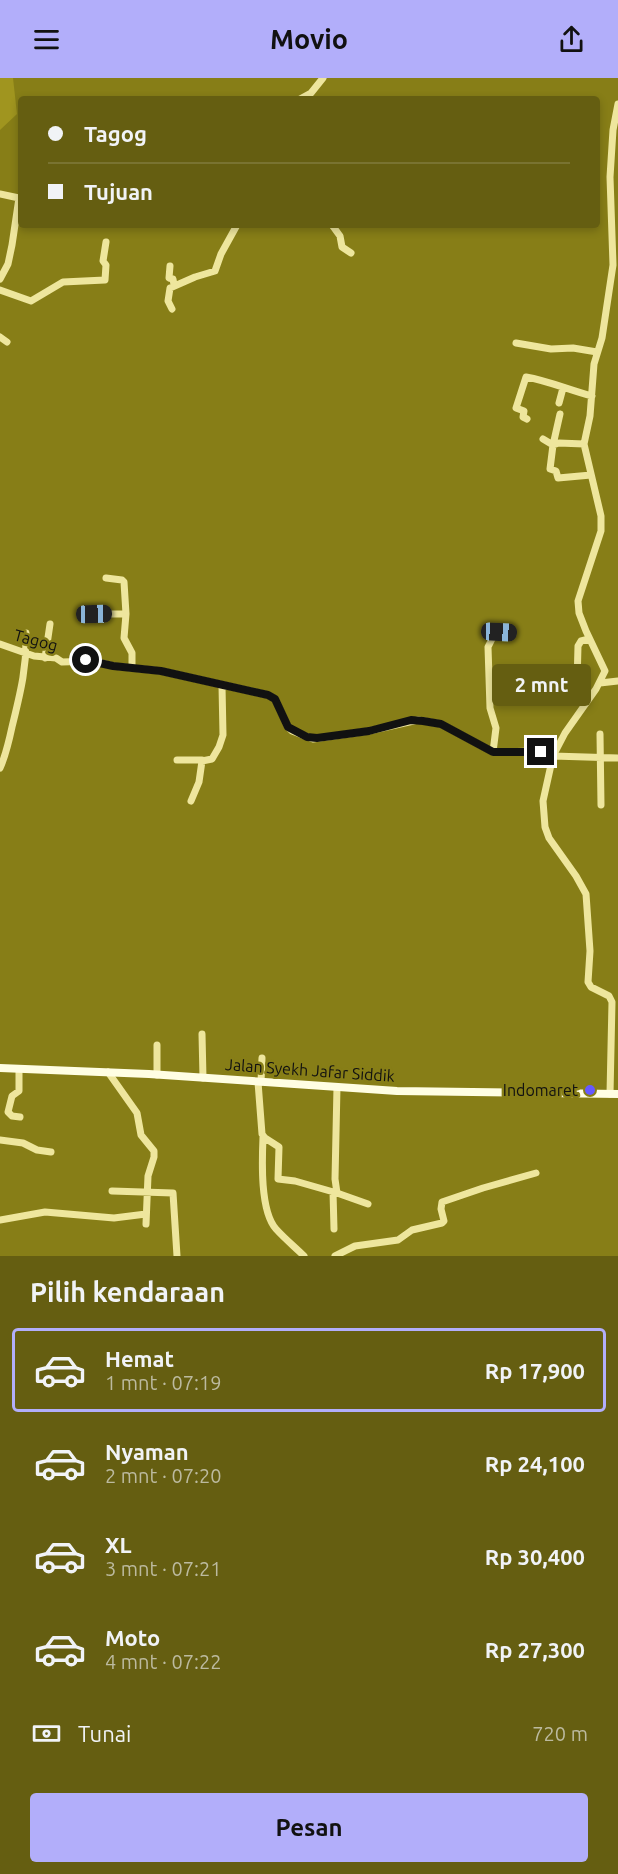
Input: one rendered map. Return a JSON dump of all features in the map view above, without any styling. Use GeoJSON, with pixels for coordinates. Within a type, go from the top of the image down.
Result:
{"type":"FeatureCollection","features":[{"type":"Feature","properties":{"kind":"main road","name":"Jalan Syekh Jafar Siddik"},"geometry":{"type":"LineString","coordinates":[[0,1068],[108,1072],[397,1091],[614,1094]]}},
{"type":"Feature","properties":{"kind":"street"},"geometry":{"type":"LineString","coordinates":[[306,96],[311,93],[323,78]]}},
{"type":"Feature","properties":{"kind":"street"},"geometry":{"type":"LineString","coordinates":[[614,1094],[615,1001],[591,987],[588,982],[590,951],[586,894],[549,838],[545,827],[543,801],[553,756],[565,733],[604,675],[604,666],[589,639],[581,618],[579,601],[602,523],[584,444],[592,396],[594,364],[607,311],[614,264],[613,130],[618,104]]}},
{"type":"Feature","properties":{"kind":"street"},"geometry":{"type":"LineString","coordinates":[[0,194],[18,198]]}},
{"type":"Feature","properties":{"kind":"street"},"geometry":{"type":"LineString","coordinates":[[0,279],[8,264],[18,210]]}},
{"type":"Feature","properties":{"kind":"street"},"geometry":{"type":"LineString","coordinates":[[172,309],[168,298],[170,288],[215,271],[235,228]]}},
{"type":"Feature","properties":{"kind":"street"},"geometry":{"type":"LineString","coordinates":[[334,228],[340,236],[342,247],[351,253]]}},
{"type":"Feature","properties":{"kind":"street"},"geometry":{"type":"LineString","coordinates":[[0,290],[31,301],[63,282],[105,280],[106,265],[103,261],[106,242]]}},
{"type":"Feature","properties":{"kind":"street"},"geometry":{"type":"LineString","coordinates":[[170,266],[169,278],[173,279],[174,285]]}},
{"type":"Feature","properties":{"kind":"street"},"geometry":{"type":"LineString","coordinates":[[516,343],[551,349],[573,348],[597,352]]}},
{"type":"Feature","properties":{"kind":"street"},"geometry":{"type":"LineString","coordinates":[[527,419],[523,417],[524,411],[516,408],[526,377],[554,383],[592,396]]}},
{"type":"Feature","properties":{"kind":"street"},"geometry":{"type":"LineString","coordinates":[[559,403],[564,388]]}},
{"type":"Feature","properties":{"kind":"street"},"geometry":{"type":"LineString","coordinates":[[560,414],[550,467],[556,471],[557,478],[591,475]]}},
{"type":"Feature","properties":{"kind":"street"},"geometry":{"type":"LineString","coordinates":[[543,439],[553,445],[584,444]]}},
{"type":"Feature","properties":{"kind":"street"},"geometry":{"type":"LineString","coordinates":[[106,578],[123,581],[126,614],[124,638],[132,653],[132,668]]}},
{"type":"Feature","properties":{"kind":"street"},"geometry":{"type":"LineString","coordinates":[[94,614],[126,614]]}},
{"type":"Feature","properties":{"kind":"street"},"geometry":{"type":"LineString","coordinates":[[45,658],[50,624]]}},
{"type":"Feature","properties":{"kind":"street"},"geometry":{"type":"LineString","coordinates":[[0,768],[23,683],[27,654],[26,633]]}},
{"type":"Feature","properties":{"kind":"street"},"geometry":{"type":"LineString","coordinates":[[512,633],[495,633],[488,647],[490,708],[496,729],[493,752],[535,751],[553,756],[618,758]]}},
{"type":"Feature","properties":{"kind":"street"},"geometry":{"type":"LineString","coordinates":[[577,684],[578,646],[581,641],[589,639]]}},
{"type":"Feature","properties":{"kind":"street","name":"Tagog"},"geometry":{"type":"LineString","coordinates":[[0,644],[27,654],[56,658],[63,662],[93,661],[113,666],[161,671],[272,696],[288,727],[312,739],[363,732],[418,720],[441,724],[493,752]]}},
{"type":"Feature","properties":{"kind":"street"},"geometry":{"type":"LineString","coordinates":[[600,682],[618,681]]}},
{"type":"Feature","properties":{"kind":"street"},"geometry":{"type":"LineString","coordinates":[[177,760],[212,759],[222,740],[222,686]]}},
{"type":"Feature","properties":{"kind":"street"},"geometry":{"type":"LineString","coordinates":[[600,734],[601,805]]}},
{"type":"Feature","properties":{"kind":"street"},"geometry":{"type":"LineString","coordinates":[[191,801],[199,782],[202,760]]}},
{"type":"Feature","properties":{"kind":"street"},"geometry":{"type":"LineString","coordinates":[[202,1034],[203,1078]]}},
{"type":"Feature","properties":{"kind":"street"},"geometry":{"type":"LineString","coordinates":[[157,1045],[157,1075]]}},
{"type":"Feature","properties":{"kind":"street"},"geometry":{"type":"LineString","coordinates":[[262,1058],[260,1082],[263,1173],[269,1215],[275,1228],[304,1256]]}},
{"type":"Feature","properties":{"kind":"street"},"geometry":{"type":"LineString","coordinates":[[19,1069],[19,1091],[12,1096],[8,1112],[12,1116],[20,1117]]}},
{"type":"Feature","properties":{"kind":"street"},"geometry":{"type":"LineString","coordinates":[[108,1072],[136,1113],[142,1137],[154,1151],[148,1176],[146,1224]]}},
{"type":"Feature","properties":{"kind":"street"},"geometry":{"type":"LineString","coordinates":[[334,1229],[337,1087]]}},
{"type":"Feature","properties":{"kind":"street"},"geometry":{"type":"LineString","coordinates":[[263,1137],[279,1148],[278,1179],[295,1181],[335,1192],[368,1204]]}},
{"type":"Feature","properties":{"kind":"street"},"geometry":{"type":"LineString","coordinates":[[0,1140],[23,1143],[37,1150],[51,1152]]}},
{"type":"Feature","properties":{"kind":"street"},"geometry":{"type":"LineString","coordinates":[[334,1256],[356,1246],[398,1240],[412,1230],[442,1223],[444,1221],[442,1202],[536,1173]]}},
{"type":"Feature","properties":{"kind":"street"},"geometry":{"type":"LineString","coordinates":[[112,1191],[173,1193],[177,1256]]}},
{"type":"Feature","properties":{"kind":"street"},"geometry":{"type":"LineString","coordinates":[[0,1220],[40,1212],[106,1218],[146,1214]]}},
{"type":"Feature","properties":{"kind":"shaded area"},"geometry":{"type":"Polygon","coordinates":[[[0,78],[13,78],[17,114],[0,130],[0,78]]]}},
{"type":"Feature","properties":{"kind":"place","name":"Indomaret"},"geometry":{"type":"Point","coordinates":[590,1090]}},
{"type":"Feature","properties":{"kind":"route"},"geometry":{"type":"LineString","coordinates":[[86,660],[113,666],[161,671],[268,695],[275,699],[288,727],[312,739],[363,732],[418,720],[441,724],[493,752],[541,752]]}}]}
